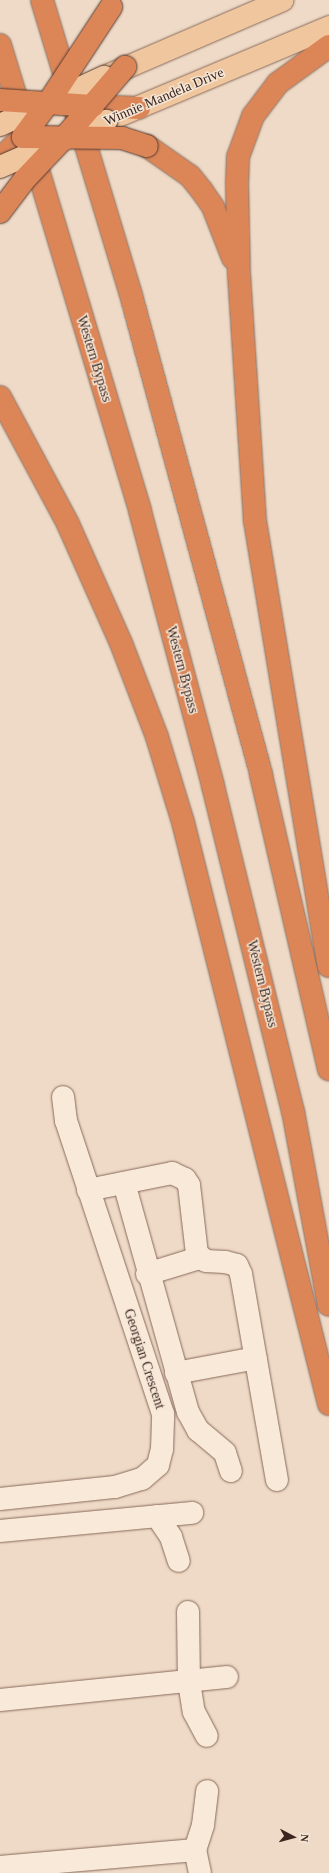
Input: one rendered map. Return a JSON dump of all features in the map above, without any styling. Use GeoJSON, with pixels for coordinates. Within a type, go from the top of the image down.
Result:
{"type":"FeatureCollection","features":[{"type":"Feature","properties":{"kind":"highway"},"geometry":{"type":"LineString","coordinates":[[42,0],[131,295],[261,775],[329,1069]]}},
{"type":"Feature","properties":{"kind":"highway"},"geometry":{"type":"LineString","coordinates":[[0,159],[23,137],[48,103],[112,4]]}},
{"type":"Feature","properties":{"kind":"highway","name":"Western Bypass"},"geometry":{"type":"LineString","coordinates":[[0,45],[140,511],[213,786],[293,1111],[329,1305]]}},
{"type":"Feature","properties":{"kind":"highway"},"geometry":{"type":"LineString","coordinates":[[329,46],[278,83],[253,116],[243,138],[238,156],[237,182],[239,274],[255,521],[329,966]]}},
{"type":"Feature","properties":{"kind":"highway"},"geometry":{"type":"LineString","coordinates":[[0,212],[24,180],[93,106],[125,67]]}},
{"type":"Feature","properties":{"kind":"highway"},"geometry":{"type":"LineString","coordinates":[[0,100],[139,108]]}},
{"type":"Feature","properties":{"kind":"highway"},"geometry":{"type":"LineString","coordinates":[[0,137],[122,138],[147,146],[190,176],[202,191],[213,207],[239,274]]}},
{"type":"Feature","properties":{"kind":"highway"},"geometry":{"type":"LineString","coordinates":[[1,396],[68,524],[121,643],[157,737],[187,837],[329,1404]]}},
{"type":"Feature","properties":{"kind":"main road"},"geometry":{"type":"LineString","coordinates":[[0,125],[125,67],[283,0]]}},
{"type":"Feature","properties":{"kind":"main road","name":"Winnie Mandela Drive"},"geometry":{"type":"LineString","coordinates":[[0,167],[64,138],[139,108],[329,27]]}},
{"type":"Feature","properties":{"kind":"street","name":"Georgian Crescent"},"geometry":{"type":"LineString","coordinates":[[0,1499],[115,1487],[142,1479],[158,1465],[162,1449],[163,1414],[66,1121],[63,1097]]}},
{"type":"Feature","properties":{"kind":"street"},"geometry":{"type":"LineString","coordinates":[[88,1190],[172,1173],[185,1179],[189,1185],[199,1258]]}},
{"type":"Feature","properties":{"kind":"street"},"geometry":{"type":"LineString","coordinates":[[124,1183],[147,1274],[176,1374],[191,1418],[198,1430],[225,1453],[231,1471]]}},
{"type":"Feature","properties":{"kind":"street"},"geometry":{"type":"LineString","coordinates":[[147,1274],[199,1258],[237,1265],[256,1358],[277,1480]]}},
{"type":"Feature","properties":{"kind":"street"},"geometry":{"type":"LineString","coordinates":[[176,1374],[256,1358]]}},
{"type":"Feature","properties":{"kind":"street"},"geometry":{"type":"LineString","coordinates":[[0,1530],[192,1513]]}},
{"type":"Feature","properties":{"kind":"street"},"geometry":{"type":"LineString","coordinates":[[157,1516],[171,1537],[179,1561]]}},
{"type":"Feature","properties":{"kind":"street"},"geometry":{"type":"LineString","coordinates":[[188,1612],[189,1682],[194,1712],[207,1736]]}},
{"type":"Feature","properties":{"kind":"street"},"geometry":{"type":"LineString","coordinates":[[0,1700],[227,1677]]}},
{"type":"Feature","properties":{"kind":"street"},"geometry":{"type":"LineString","coordinates":[[200,1873],[194,1850],[203,1825],[207,1792]]}},
{"type":"Feature","properties":{"kind":"street"},"geometry":{"type":"LineString","coordinates":[[0,1867],[194,1850]]}}]}
